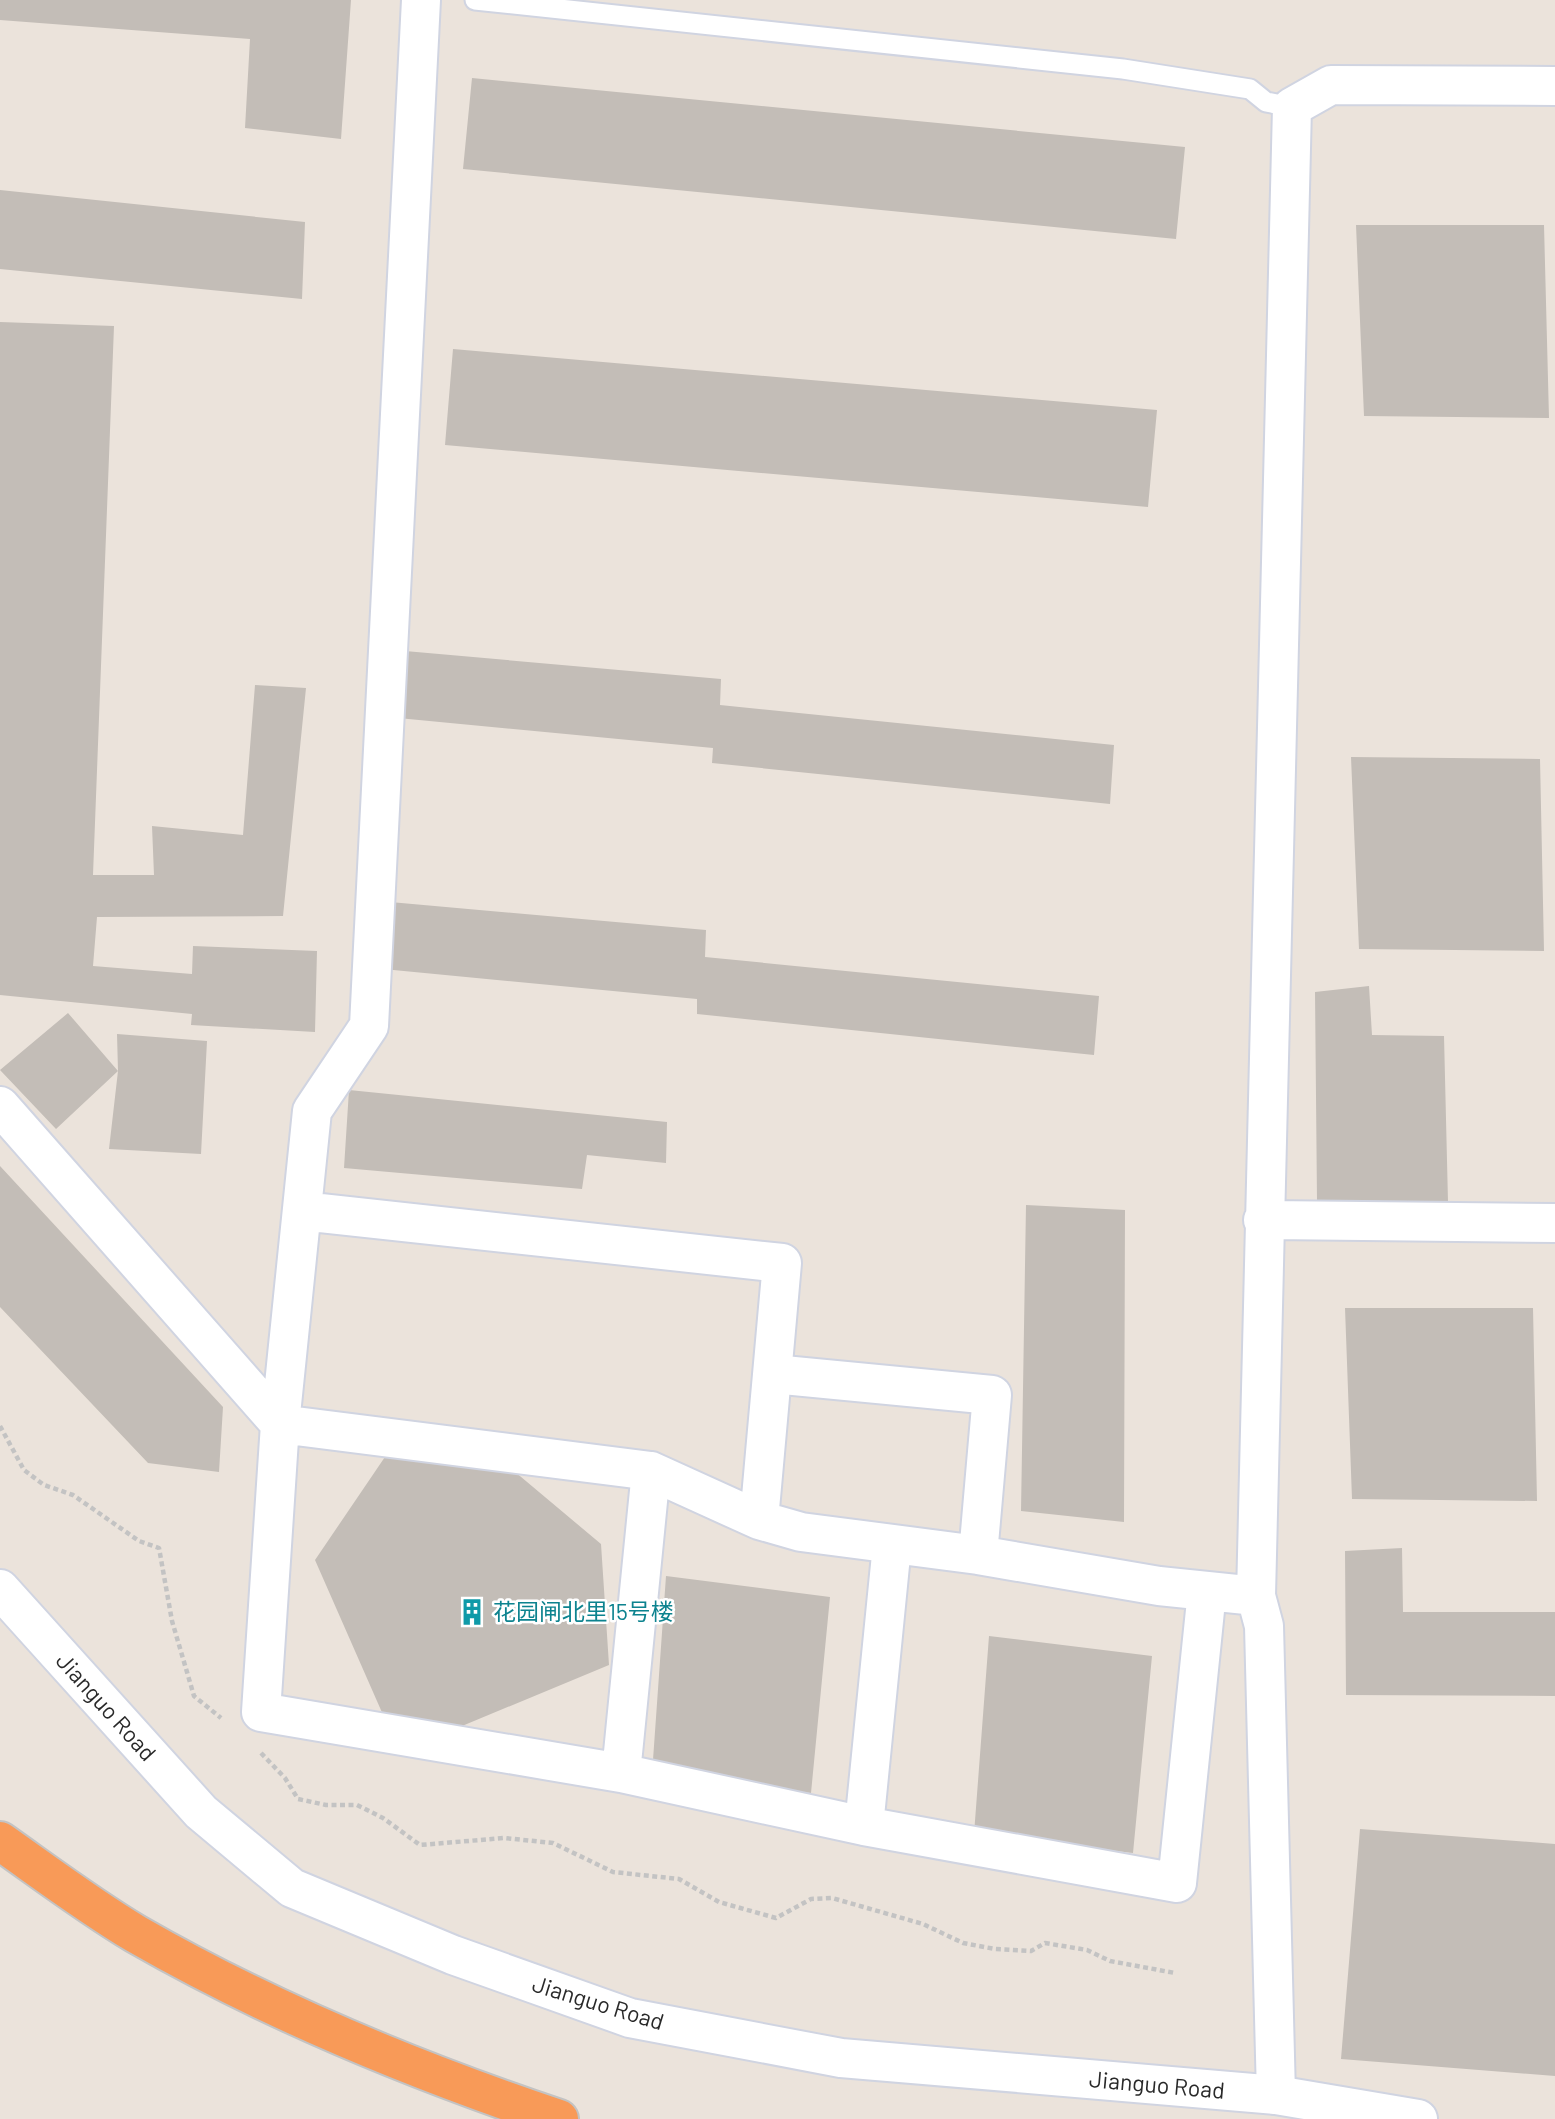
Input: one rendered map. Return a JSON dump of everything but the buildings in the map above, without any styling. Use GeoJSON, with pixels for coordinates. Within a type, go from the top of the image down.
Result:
{"type":"FeatureCollection","features":[{"type":"Feature","properties":{"kind":"highway"},"geometry":{"type":"LineString","coordinates":[[0,1841],[135,1933],[236,1987],[348,2040],[458,2085],[559,2119]]}},
{"type":"Feature","properties":{"kind":"street"},"geometry":{"type":"LineString","coordinates":[[421,0],[369,1026],[312,1111],[280,1424],[261,1712],[621,1773],[864,1826],[1177,1883],[1207,1591]]}},
{"type":"Feature","properties":{"kind":"street"},"geometry":{"type":"LineString","coordinates":[[1276,2095],[1264,1626],[1256,1596],[1292,107],[1331,85],[1555,86]]}},
{"type":"Feature","properties":{"kind":"street"},"geometry":{"type":"LineString","coordinates":[[0,1106],[280,1424],[651,1471],[759,1520],[801,1532],[978,1555],[1159,1586],[1256,1596]]}},
{"type":"Feature","properties":{"kind":"street"},"geometry":{"type":"LineString","coordinates":[[302,1211],[782,1263],[759,1520]]}},
{"type":"Feature","properties":{"kind":"street"},"geometry":{"type":"LineString","coordinates":[[1263,1220],[1555,1223]]}},
{"type":"Feature","properties":{"kind":"street"},"geometry":{"type":"LineString","coordinates":[[773,1374],[992,1395],[978,1555]]}},
{"type":"Feature","properties":{"kind":"street"},"geometry":{"type":"LineString","coordinates":[[621,1773],[651,1471]]}},
{"type":"Feature","properties":{"kind":"street"},"geometry":{"type":"LineString","coordinates":[[864,1826],[892,1545]]}},
{"type":"Feature","properties":{"kind":"street","name":"Jianguo Road"},"geometry":{"type":"LineString","coordinates":[[0,1589],[201,1812],[292,1888],[453,1955],[630,2018],[841,2058],[1276,2095],[1418,2119]]}},
{"type":"Feature","properties":{"kind":"lane"},"geometry":{"type":"LineString","coordinates":[[475,0],[1124,69],[1250,89],[1266,102],[1292,107]]}},
{"type":"Feature","properties":{"kind":"path"},"geometry":{"type":"LineString","coordinates":[[553,1843],[613,1872],[679,1879],[719,1902],[776,1918],[811,1899],[832,1898],[923,1924],[963,1943],[995,1949],[1031,1951],[1045,1943],[1087,1950],[1110,1961],[1175,1973]]}},
{"type":"Feature","properties":{"kind":"place","name":"花园闸北里15号楼"},"geometry":{"type":"Point","coordinates":[472,1612]}}]}
